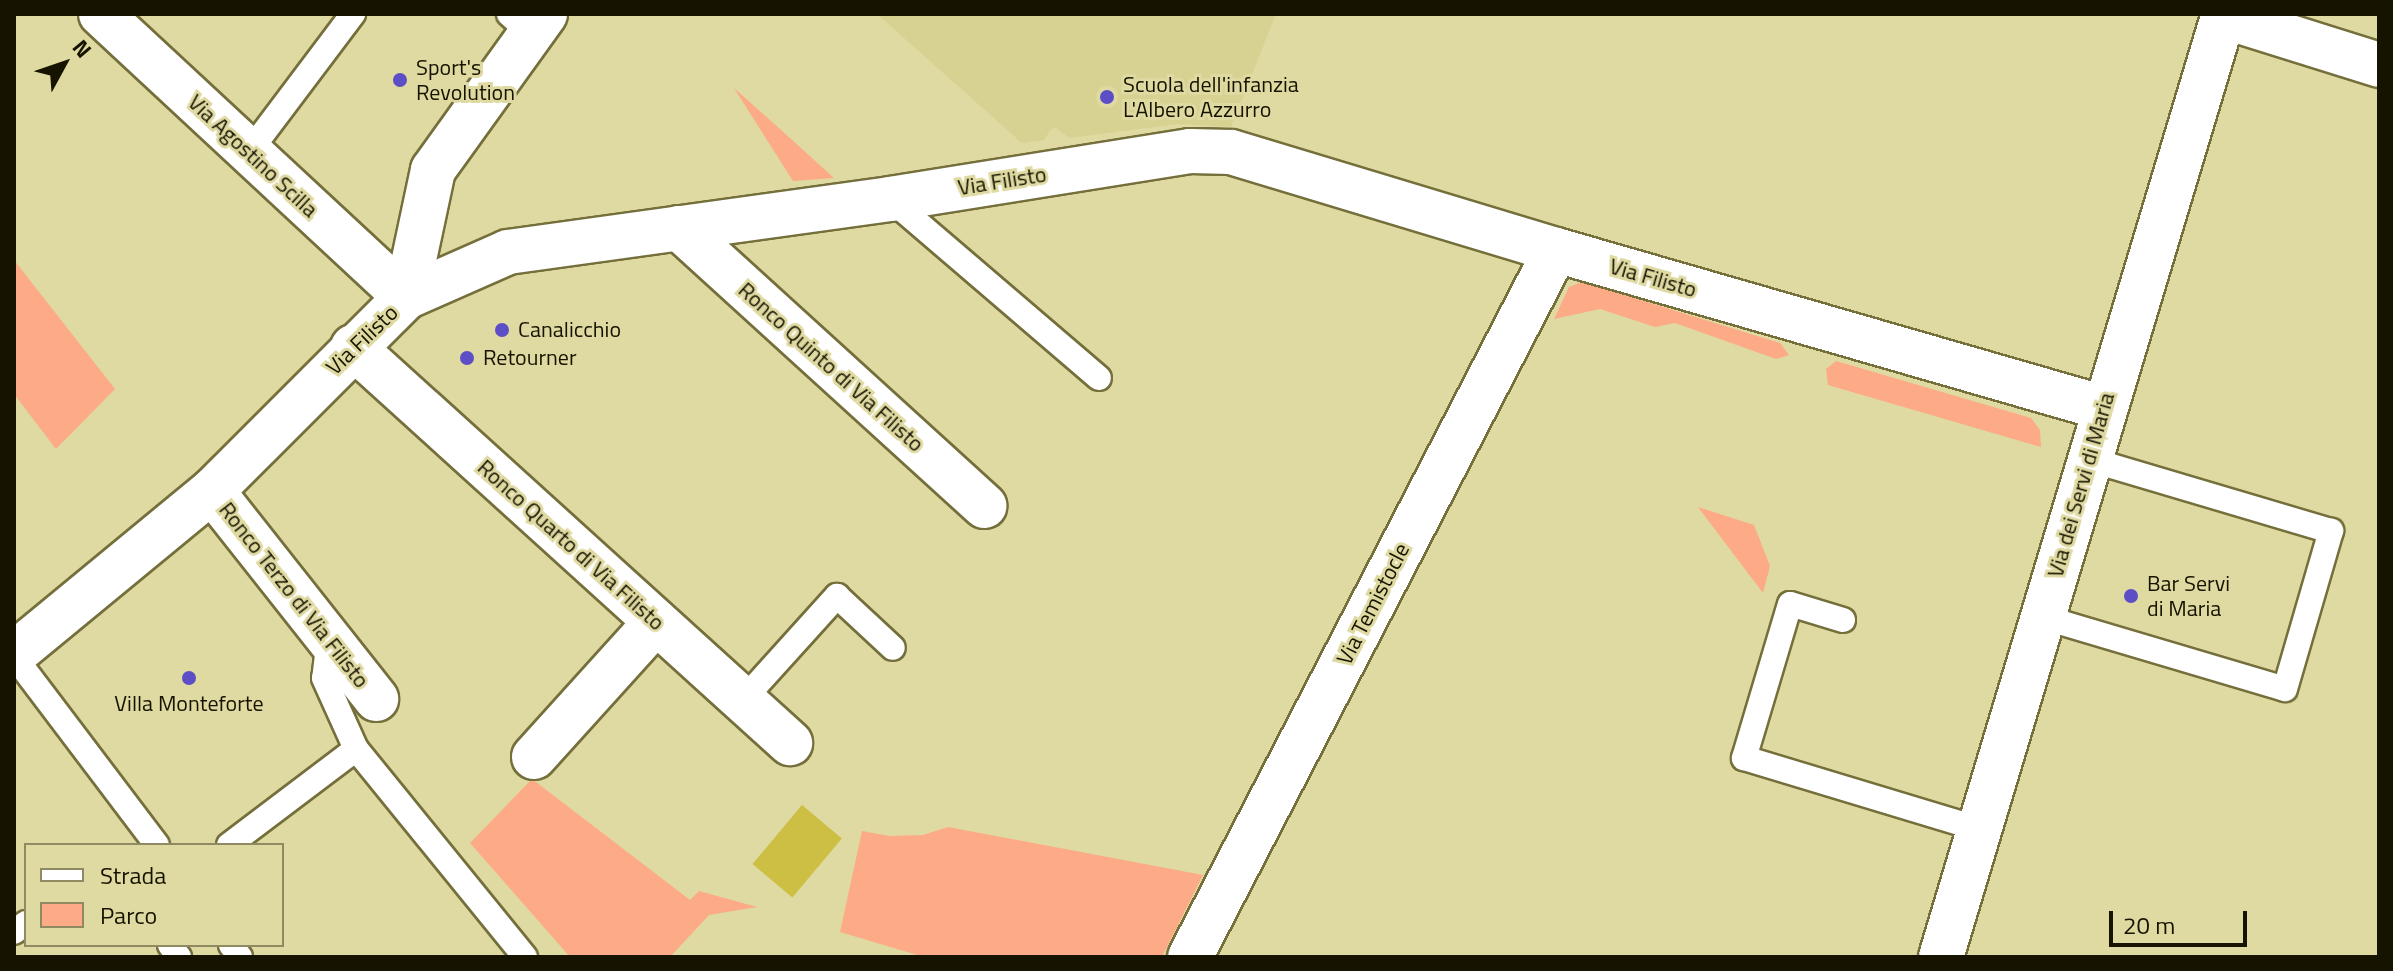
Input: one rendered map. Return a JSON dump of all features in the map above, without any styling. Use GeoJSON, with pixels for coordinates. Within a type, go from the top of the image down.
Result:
{"type":"FeatureCollection","features":[{"type":"Feature","properties":{"kind":"street"},"geometry":{"type":"LineString","coordinates":[[2223,15],[2379,65]]}},
{"type":"Feature","properties":{"kind":"street","name":"Via dei Servi di Maria"},"geometry":{"type":"LineString","coordinates":[[1941,957],[2223,15]]}},
{"type":"Feature","properties":{"kind":"street","name":"Via Agostino Scilla"},"geometry":{"type":"LineString","coordinates":[[115,20],[249,152],[406,297]]}},
{"type":"Feature","properties":{"kind":"street"},"geometry":{"type":"LineString","coordinates":[[406,297],[433,170],[528,21]]}},
{"type":"Feature","properties":{"kind":"street","name":"Via Filisto"},"geometry":{"type":"LineString","coordinates":[[14,655],[212,491],[406,297],[508,252],[890,199],[1190,151],[1231,152],[1556,250],[2104,408]]}},
{"type":"Feature","properties":{"kind":"street","name":"Ronco Quinto di Via Filisto"},"geometry":{"type":"LineString","coordinates":[[679,228],[984,506]]}},
{"type":"Feature","properties":{"kind":"street","name":"Via Temistocle"},"geometry":{"type":"LineString","coordinates":[[1190,957],[1556,250]]}},
{"type":"Feature","properties":{"kind":"street","name":"Ronco Quarto di Via Filisto"},"geometry":{"type":"LineString","coordinates":[[353,347],[790,743]]}},
{"type":"Feature","properties":{"kind":"street","name":"Ronco Terzo di Via Filisto"},"geometry":{"type":"LineString","coordinates":[[212,491],[376,699]]}},
{"type":"Feature","properties":{"kind":"street"},"geometry":{"type":"LineString","coordinates":[[534,757],[656,622]]}},
{"type":"Feature","properties":{"kind":"lane"},"geometry":{"type":"LineString","coordinates":[[249,152],[353,14]]}},
{"type":"Feature","properties":{"kind":"lane"},"geometry":{"type":"LineString","coordinates":[[890,199],[1099,378]]}},
{"type":"Feature","properties":{"kind":"lane"},"geometry":{"type":"LineString","coordinates":[[2042,617],[2285,689],[2331,531],[2088,459]]}},
{"type":"Feature","properties":{"kind":"lane"},"geometry":{"type":"LineString","coordinates":[[742,701],[837,596],[893,648]]}},
{"type":"Feature","properties":{"kind":"lane"},"geometry":{"type":"LineString","coordinates":[[1843,620],[1790,604],[1744,758],[1979,829]]}},
{"type":"Feature","properties":{"kind":"lane"},"geometry":{"type":"LineString","coordinates":[[329,639],[324,678],[356,749],[525,957]]}},
{"type":"Feature","properties":{"kind":"lane"},"geometry":{"type":"LineString","coordinates":[[14,655],[155,843]]}},
{"type":"Feature","properties":{"kind":"lane"},"geometry":{"type":"LineString","coordinates":[[232,843],[356,749]]}},
{"type":"Feature","properties":{"kind":"shaded area","name":"Scuola dell'infanzia L'Albero Azzurro"},"geometry":{"type":"Polygon","coordinates":[[[877,14],[1276,14],[1231,127],[1178,124],[1069,138],[1056,128],[1051,129],[1044,140],[1022,143],[877,14]]]}},
{"type":"Feature","properties":{"kind":"shaded area"},"geometry":{"type":"Polygon","coordinates":[[[802,805],[842,838],[792,897],[753,864],[802,805]]]}},
{"type":"Feature","properties":{"kind":"green space"},"geometry":{"type":"Polygon","coordinates":[[[734,88],[780,129],[834,178],[793,181],[734,88]]]}},
{"type":"Feature","properties":{"kind":"green space"},"geometry":{"type":"Polygon","coordinates":[[[14,260],[115,389],[56,449],[14,394],[14,260]]]}},
{"type":"Feature","properties":{"kind":"green space"},"geometry":{"type":"Polygon","coordinates":[[[1582,282],[1780,343],[1789,355],[1776,359],[1675,323],[1655,327],[1600,309],[1554,319],[1569,287],[1582,282]]]}},
{"type":"Feature","properties":{"kind":"green space"},"geometry":{"type":"Polygon","coordinates":[[[1836,361],[2031,418],[2040,430],[2041,447],[1828,385],[1826,369],[1836,361]]]}},
{"type":"Feature","properties":{"kind":"green space"},"geometry":{"type":"Polygon","coordinates":[[[1698,507],[1754,525],[1770,566],[1763,593],[1698,507]]]}},
{"type":"Feature","properties":{"kind":"green space"},"geometry":{"type":"Polygon","coordinates":[[[532,779],[690,900],[699,891],[757,907],[709,915],[670,957],[570,957],[470,843],[532,779]]]}},
{"type":"Feature","properties":{"kind":"green space"},"geometry":{"type":"Polygon","coordinates":[[[948,827],[1203,875],[1162,957],[924,957],[840,932],[862,831],[889,836],[923,835],[948,827]]]}},
{"type":"Feature","properties":{"kind":"place","name":"Sport's Revolution"},"geometry":{"type":"Point","coordinates":[400,80]}},
{"type":"Feature","properties":{"kind":"place","name":"Scuola dell'infanzia L'Albero Azzurro"},"geometry":{"type":"Point","coordinates":[1107,97]}},
{"type":"Feature","properties":{"kind":"place","name":"Canalicchio"},"geometry":{"type":"Point","coordinates":[502,330]}},
{"type":"Feature","properties":{"kind":"place","name":"Retourner"},"geometry":{"type":"Point","coordinates":[467,358]}},
{"type":"Feature","properties":{"kind":"place","name":"Bar Servi di Maria"},"geometry":{"type":"Point","coordinates":[2131,596]}},
{"type":"Feature","properties":{"kind":"place","name":"Villa Monteforte"},"geometry":{"type":"Point","coordinates":[189,678]}}]}
